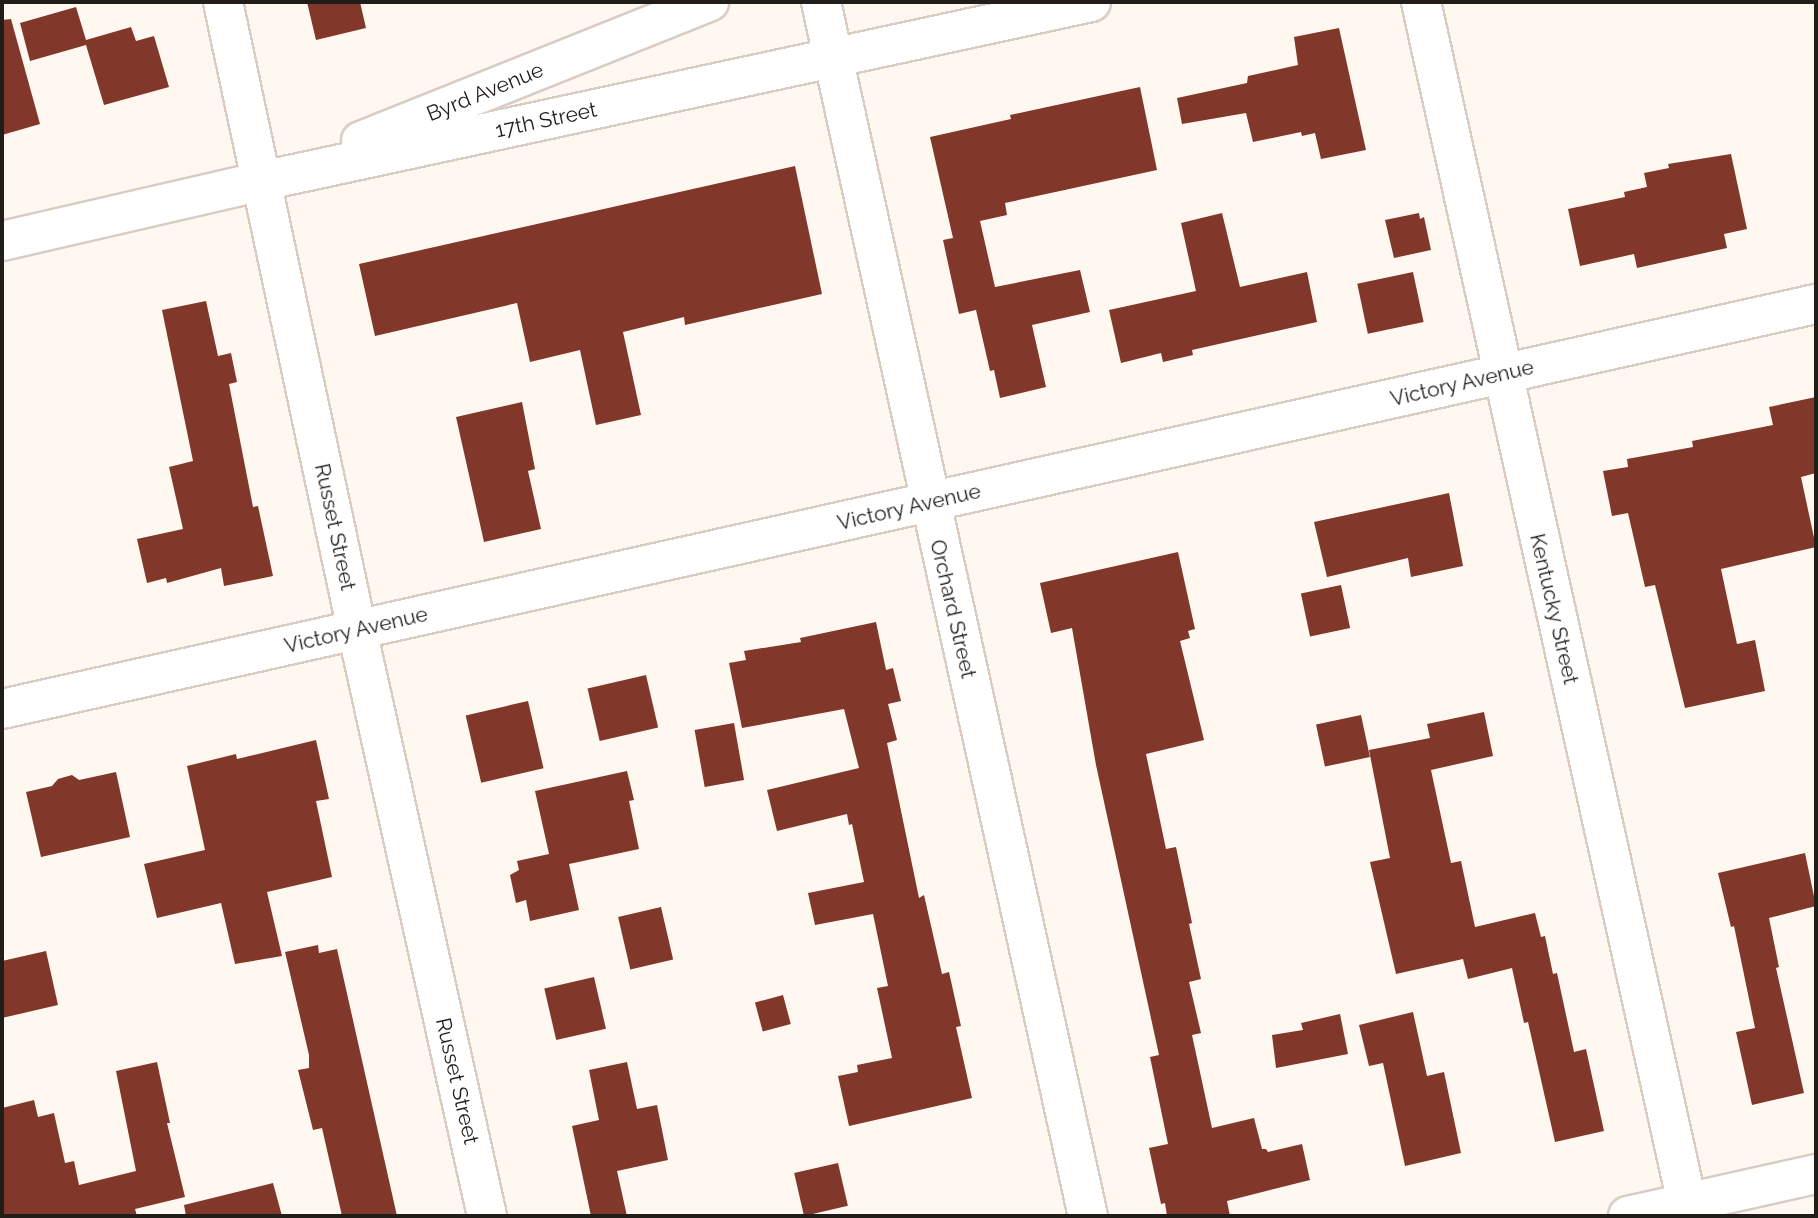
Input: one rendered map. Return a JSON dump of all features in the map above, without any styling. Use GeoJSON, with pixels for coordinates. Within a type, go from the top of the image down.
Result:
{"type":"FeatureCollection","features":[{"type":"Feature","properties":{"kind":"street","name":"Russet Street"},"geometry":{"type":"LineString","coordinates":[[223,2],[357,630],[487,1216]]}},
{"type":"Feature","properties":{"kind":"street","name":"Byrd Avenue"},"geometry":{"type":"LineString","coordinates":[[262,181],[709,2]]}},
{"type":"Feature","properties":{"kind":"street","name":"Orchard Street"},"geometry":{"type":"LineString","coordinates":[[821,2],[1088,1216]]}},
{"type":"Feature","properties":{"kind":"street","name":"17th Street"},"geometry":{"type":"LineString","coordinates":[[2,241],[262,181],[1091,2]]}},
{"type":"Feature","properties":{"kind":"street","name":"Kentucky Street"},"geometry":{"type":"LineString","coordinates":[[1421,2],[1688,1210]]}},
{"type":"Feature","properties":{"kind":"street","name":"Victory Avenue"},"geometry":{"type":"LineString","coordinates":[[2,709],[1816,304]]}},
{"type":"Feature","properties":{"kind":"street"},"geometry":{"type":"LineString","coordinates":[[1628,1216],[1688,1210],[1816,1174]]}},
{"type":"Feature","properties":{"kind":"building"},"geometry":{"type":"Polygon","coordinates":[[[307,2],[360,2],[366,28],[316,40],[307,2]]]}},
{"type":"Feature","properties":{"kind":"building"},"geometry":{"type":"Polygon","coordinates":[[[76,7],[86,40],[131,27],[136,41],[154,36],[169,87],[104,105],[86,45],[30,61],[20,23],[76,7]]]}},
{"type":"Feature","properties":{"kind":"building"},"geometry":{"type":"Polygon","coordinates":[[[11,19],[40,124],[2,135],[2,20],[11,19]]]}},
{"type":"Feature","properties":{"kind":"building"},"geometry":{"type":"Polygon","coordinates":[[[1339,28],[1366,150],[1321,159],[1315,133],[1302,136],[1301,132],[1253,142],[1246,113],[1182,124],[1177,98],[1247,83],[1248,76],[1298,65],[1294,37],[1339,28]]]}},
{"type":"Feature","properties":{"kind":"building"},"geometry":{"type":"Polygon","coordinates":[[[1140,87],[1157,170],[1005,203],[1007,215],[980,221],[995,287],[1080,270],[1090,312],[1032,325],[1046,387],[1000,398],[994,370],[990,371],[976,310],[959,314],[943,240],[953,238],[930,137],[1011,119],[1010,115],[1140,87]]]}},
{"type":"Feature","properties":{"kind":"building"},"geometry":{"type":"Polygon","coordinates":[[[1731,154],[1747,229],[1724,234],[1727,248],[1637,268],[1634,254],[1580,266],[1568,209],[1625,197],[1624,192],[1647,187],[1644,173],[1669,168],[1668,164],[1731,154]]]}},
{"type":"Feature","properties":{"kind":"building"},"geometry":{"type":"Polygon","coordinates":[[[795,166],[822,294],[685,325],[684,317],[623,332],[641,415],[596,425],[580,350],[530,362],[517,303],[375,336],[359,264],[795,166]]]}},
{"type":"Feature","properties":{"kind":"building"},"geometry":{"type":"Polygon","coordinates":[[[1222,213],[1240,287],[1307,272],[1317,322],[1192,350],[1193,355],[1163,362],[1161,353],[1121,363],[1109,310],[1196,291],[1181,223],[1222,213]]]}},
{"type":"Feature","properties":{"kind":"building"},"geometry":{"type":"Polygon","coordinates":[[[1419,213],[1420,219],[1424,217],[1431,250],[1394,258],[1385,220],[1419,213]]]}},
{"type":"Feature","properties":{"kind":"building"},"geometry":{"type":"Polygon","coordinates":[[[1413,272],[1424,322],[1368,334],[1357,284],[1413,272]]]}},
{"type":"Feature","properties":{"kind":"building"},"geometry":{"type":"Polygon","coordinates":[[[206,301],[218,356],[231,353],[237,382],[229,384],[253,507],[258,506],[273,576],[224,586],[221,568],[167,583],[166,578],[147,583],[137,539],[183,529],[169,467],[193,461],[162,310],[206,301]]]}},
{"type":"Feature","properties":{"kind":"building"},"geometry":{"type":"Polygon","coordinates":[[[1816,397],[1816,473],[1801,477],[1816,547],[1721,569],[1737,644],[1755,640],[1765,691],[1685,708],[1655,585],[1645,587],[1628,513],[1612,516],[1603,471],[1628,467],[1627,459],[1693,447],[1692,441],[1773,425],[1769,407],[1816,397]]]}},
{"type":"Feature","properties":{"kind":"building"},"geometry":{"type":"Polygon","coordinates":[[[522,402],[535,469],[528,471],[541,529],[484,542],[456,417],[522,402]]]}},
{"type":"Feature","properties":{"kind":"building"},"geometry":{"type":"Polygon","coordinates":[[[1449,493],[1463,566],[1411,577],[1408,558],[1327,577],[1314,522],[1449,493]]]}},
{"type":"Feature","properties":{"kind":"building"},"geometry":{"type":"Polygon","coordinates":[[[1178,552],[1195,629],[1188,631],[1190,638],[1180,641],[1204,740],[1146,754],[1166,849],[1176,847],[1192,923],[1189,924],[1201,979],[1189,982],[1201,1033],[1192,1035],[1212,1128],[1254,1118],[1262,1149],[1268,1152],[1302,1144],[1310,1180],[1227,1201],[1230,1216],[1167,1216],[1165,1203],[1161,1204],[1149,1148],[1168,1144],[1150,1057],[1159,1055],[1096,765],[1072,628],[1051,633],[1040,583],[1178,552]]]}},
{"type":"Feature","properties":{"kind":"building"},"geometry":{"type":"Polygon","coordinates":[[[1341,585],[1350,628],[1310,637],[1301,594],[1341,585]]]}},
{"type":"Feature","properties":{"kind":"building"},"geometry":{"type":"Polygon","coordinates":[[[876,622],[886,670],[893,668],[901,701],[888,704],[897,740],[887,743],[919,898],[924,895],[942,974],[949,972],[961,1026],[956,1027],[972,1098],[849,1126],[838,1076],[858,1072],[857,1065],[892,1058],[877,988],[888,986],[873,914],[815,925],[808,893],[864,882],[852,824],[849,825],[847,814],[777,831],[767,790],[859,768],[844,709],[742,728],[729,663],[746,660],[744,651],[801,642],[800,638],[876,622]]]}},
{"type":"Feature","properties":{"kind":"building"},"geometry":{"type":"Polygon","coordinates":[[[646,675],[658,728],[600,741],[588,688],[646,675]]]}},
{"type":"Feature","properties":{"kind":"building"},"geometry":{"type":"Polygon","coordinates":[[[528,701],[544,768],[481,783],[466,715],[528,701]]]}},
{"type":"Feature","properties":{"kind":"building"},"geometry":{"type":"Polygon","coordinates":[[[1484,712],[1493,756],[1431,770],[1451,863],[1461,861],[1475,927],[1535,913],[1541,937],[1545,936],[1553,974],[1557,973],[1574,1052],[1586,1049],[1604,1131],[1555,1142],[1528,1022],[1524,1023],[1512,968],[1468,979],[1463,959],[1396,974],[1370,862],[1390,858],[1369,750],[1430,738],[1427,724],[1484,712]]]}},
{"type":"Feature","properties":{"kind":"building"},"geometry":{"type":"Polygon","coordinates":[[[1361,715],[1370,757],[1325,767],[1316,725],[1361,715]]]}},
{"type":"Feature","properties":{"kind":"building"},"geometry":{"type":"Polygon","coordinates":[[[734,723],[744,780],[705,787],[695,730],[734,723]]]}},
{"type":"Feature","properties":{"kind":"building"},"geometry":{"type":"Polygon","coordinates":[[[316,740],[329,799],[316,801],[332,877],[267,892],[282,956],[235,964],[221,903],[157,918],[144,864],[205,850],[187,766],[236,754],[237,759],[316,740]]]}},
{"type":"Feature","properties":{"kind":"building"},"geometry":{"type":"Polygon","coordinates":[[[627,771],[634,800],[629,801],[639,849],[569,864],[579,910],[530,921],[526,900],[516,903],[510,875],[519,870],[517,861],[549,854],[535,791],[627,771]]]}},
{"type":"Feature","properties":{"kind":"building"},"geometry":{"type":"Polygon","coordinates":[[[116,772],[130,837],[41,857],[26,792],[52,786],[58,779],[72,775],[79,780],[116,772]]]}},
{"type":"Feature","properties":{"kind":"building"},"geometry":{"type":"Polygon","coordinates":[[[1805,853],[1816,906],[1769,918],[1779,967],[1776,968],[1804,1093],[1752,1105],[1736,1032],[1755,1028],[1734,926],[1731,927],[1718,873],[1805,853]]]}},
{"type":"Feature","properties":{"kind":"building"},"geometry":{"type":"Polygon","coordinates":[[[661,907],[673,960],[630,970],[618,917],[661,907]]]}},
{"type":"Feature","properties":{"kind":"building"},"geometry":{"type":"Polygon","coordinates":[[[318,945],[319,953],[337,949],[397,1216],[342,1216],[322,1128],[313,1130],[298,1070],[309,1068],[309,1055],[285,952],[318,945]]]}},
{"type":"Feature","properties":{"kind":"building"},"geometry":{"type":"Polygon","coordinates":[[[46,951],[58,1005],[2,1018],[2,961],[46,951]]]}},
{"type":"Feature","properties":{"kind":"building"},"geometry":{"type":"Polygon","coordinates":[[[594,977],[606,1029],[556,1040],[544,988],[594,977]]]}},
{"type":"Feature","properties":{"kind":"building"},"geometry":{"type":"Polygon","coordinates":[[[783,995],[791,1024],[763,1031],[755,1003],[783,995]]]}},
{"type":"Feature","properties":{"kind":"building"},"geometry":{"type":"Polygon","coordinates":[[[1413,1012],[1427,1076],[1444,1072],[1461,1153],[1405,1166],[1383,1063],[1369,1066],[1359,1025],[1413,1012]]]}},
{"type":"Feature","properties":{"kind":"building"},"geometry":{"type":"Polygon","coordinates":[[[1340,1014],[1348,1054],[1276,1068],[1272,1035],[1303,1030],[1301,1023],[1340,1014]]]}},
{"type":"Feature","properties":{"kind":"building"},"geometry":{"type":"Polygon","coordinates":[[[157,1062],[170,1123],[167,1123],[185,1197],[135,1209],[137,1216],[2,1216],[2,1108],[34,1100],[38,1117],[54,1113],[65,1163],[74,1161],[79,1185],[136,1171],[116,1071],[157,1062]]]}},
{"type":"Feature","properties":{"kind":"building"},"geometry":{"type":"Polygon","coordinates":[[[627,1062],[637,1109],[657,1105],[668,1160],[617,1171],[627,1216],[591,1216],[572,1126],[599,1120],[589,1070],[627,1062]]]}},
{"type":"Feature","properties":{"kind":"building"},"geometry":{"type":"Polygon","coordinates":[[[838,1163],[848,1206],[804,1216],[794,1173],[838,1163]]]}},
{"type":"Feature","properties":{"kind":"building"},"geometry":{"type":"Polygon","coordinates":[[[273,1183],[282,1216],[186,1216],[184,1205],[273,1183]]]}}]}
